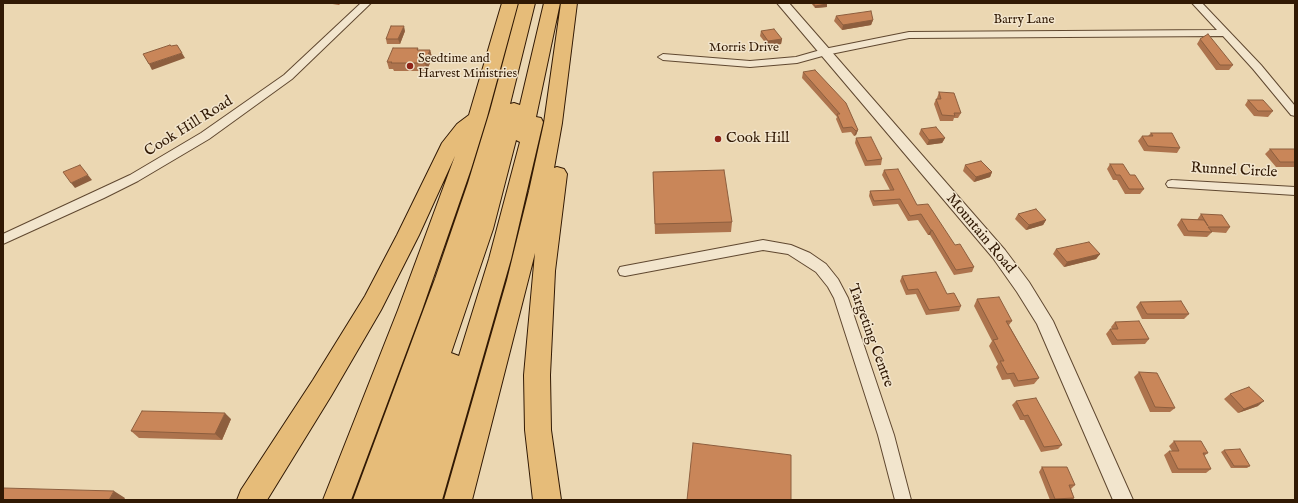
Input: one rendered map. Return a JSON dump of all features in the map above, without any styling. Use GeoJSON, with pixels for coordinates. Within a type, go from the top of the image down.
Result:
{"type":"FeatureCollection","features":[{"type":"Feature","properties":{"kind":"highway"},"geometry":{"type":"LineString","coordinates":[[337,500],[426,266],[478,117],[510,3]]}},
{"type":"Feature","properties":{"kind":"highway"},"geometry":{"type":"LineString","coordinates":[[367,500],[446,279],[475,190],[499,111],[527,3]]}},
{"type":"Feature","properties":{"kind":"highway"},"geometry":{"type":"LineString","coordinates":[[388,500],[448,332],[495,187],[523,64],[531,3]]}},
{"type":"Feature","properties":{"kind":"highway"},"geometry":{"type":"LineString","coordinates":[[409,500],[520,144],[552,3]]}},
{"type":"Feature","properties":{"kind":"highway"},"geometry":{"type":"LineString","coordinates":[[428,500],[514,208],[539,96],[552,3]]}},
{"type":"Feature","properties":{"kind":"highway"},"geometry":{"type":"LineString","coordinates":[[458,500],[518,280],[551,136],[560,81],[569,3]]}},
{"type":"Feature","properties":{"kind":"highway"},"geometry":{"type":"LineString","coordinates":[[251,500],[326,382],[373,302],[408,235],[452,143],[464,128],[478,117]]}},
{"type":"Feature","properties":{"kind":"highway"},"geometry":{"type":"LineString","coordinates":[[547,500],[538,430],[537,375],[545,258],[558,164],[557,148],[551,136]]}},
{"type":"Feature","properties":{"kind":"street","name":"Cook Hill Road"},"geometry":{"type":"LineString","coordinates":[[3,239],[134,178],[205,136],[248,108],[282,82],[366,3]]}},
{"type":"Feature","properties":{"kind":"street","name":"Mountain Road"},"geometry":{"type":"LineString","coordinates":[[783,3],[999,254],[1023,287],[1044,321],[1123,500]]}},
{"type":"Feature","properties":{"kind":"street"},"geometry":{"type":"LineString","coordinates":[[1197,3],[1257,67],[1295,113]]}},
{"type":"Feature","properties":{"kind":"street","name":"Barry Lane"},"geometry":{"type":"LineString","coordinates":[[824,52],[909,35],[1224,33]]}},
{"type":"Feature","properties":{"kind":"street","name":"Morris Drive"},"geometry":{"type":"LineString","coordinates":[[663,57],[750,64],[798,60],[824,52]]}},
{"type":"Feature","properties":{"kind":"street","name":"Runnel Circle"},"geometry":{"type":"LineString","coordinates":[[1172,184],[1295,191]]}},
{"type":"Feature","properties":{"kind":"street","name":"Targeting Centre"},"geometry":{"type":"LineString","coordinates":[[625,271],[762,245],[791,250],[805,257],[821,268],[833,283],[841,298],[886,435],[903,500]]}},
{"type":"Feature","properties":{"kind":"building"},"geometry":{"type":"Polygon","coordinates":[[[813,3],[826,3],[827,4],[815,6],[813,3]]]}},
{"type":"Feature","properties":{"kind":"building"},"geometry":{"type":"Polygon","coordinates":[[[871,11],[873,20],[843,25],[836,16],[871,11]]]}},
{"type":"Feature","properties":{"kind":"building"},"geometry":{"type":"Polygon","coordinates":[[[391,26],[404,26],[398,39],[386,39],[391,26]]]}},
{"type":"Feature","properties":{"kind":"building"},"geometry":{"type":"Polygon","coordinates":[[[774,29],[782,39],[768,41],[761,31],[774,29]]]}},
{"type":"Feature","properties":{"kind":"building"},"geometry":{"type":"Polygon","coordinates":[[[1208,34],[1233,65],[1220,65],[1200,39],[1208,34]]]}},
{"type":"Feature","properties":{"kind":"building"},"geometry":{"type":"Polygon","coordinates":[[[170,45],[177,45],[182,53],[149,64],[143,54],[170,45]]]}},
{"type":"Feature","properties":{"kind":"building"},"geometry":{"type":"Polygon","coordinates":[[[393,48],[418,48],[417,50],[430,50],[425,63],[387,62],[393,48]]]}},
{"type":"Feature","properties":{"kind":"building"},"geometry":{"type":"Polygon","coordinates":[[[815,70],[846,103],[858,130],[856,131],[852,127],[843,128],[837,114],[840,114],[803,72],[815,70]]]}},
{"type":"Feature","properties":{"kind":"building"},"geometry":{"type":"Polygon","coordinates":[[[939,92],[954,93],[961,113],[954,113],[955,116],[942,115],[936,99],[941,99],[939,92]]]}},
{"type":"Feature","properties":{"kind":"building"},"geometry":{"type":"Polygon","coordinates":[[[1248,100],[1263,100],[1273,111],[1258,111],[1248,100]]]}},
{"type":"Feature","properties":{"kind":"building"},"geometry":{"type":"Polygon","coordinates":[[[936,127],[945,138],[929,140],[921,129],[936,127]]]}},
{"type":"Feature","properties":{"kind":"building"},"geometry":{"type":"Polygon","coordinates":[[[1151,133],[1172,133],[1180,148],[1148,146],[1142,136],[1153,136],[1151,133]]]}},
{"type":"Feature","properties":{"kind":"building"},"geometry":{"type":"Polygon","coordinates":[[[871,137],[882,159],[867,161],[856,138],[871,137]]]}},
{"type":"Feature","properties":{"kind":"building"},"geometry":{"type":"Polygon","coordinates":[[[1270,149],[1295,149],[1295,162],[1280,162],[1270,149]]]}},
{"type":"Feature","properties":{"kind":"building"},"geometry":{"type":"Polygon","coordinates":[[[981,161],[992,172],[976,177],[965,165],[981,161]]]}},
{"type":"Feature","properties":{"kind":"building"},"geometry":{"type":"Polygon","coordinates":[[[1110,164],[1123,164],[1130,175],[1135,175],[1144,189],[1129,189],[1120,175],[1116,175],[1110,164]]]}},
{"type":"Feature","properties":{"kind":"building"},"geometry":{"type":"Polygon","coordinates":[[[80,165],[88,175],[71,183],[63,172],[80,165]]]}},
{"type":"Feature","properties":{"kind":"building"},"geometry":{"type":"Polygon","coordinates":[[[898,169],[917,205],[928,204],[955,245],[960,244],[974,267],[956,270],[921,214],[910,216],[900,199],[874,201],[870,191],[894,190],[884,170],[898,169]]]}},
{"type":"Feature","properties":{"kind":"building"},"geometry":{"type":"Polygon","coordinates":[[[724,170],[732,222],[655,224],[653,172],[724,170]]]}},
{"type":"Feature","properties":{"kind":"building"},"geometry":{"type":"Polygon","coordinates":[[[1036,209],[1046,220],[1029,225],[1018,214],[1036,209]]]}},
{"type":"Feature","properties":{"kind":"building"},"geometry":{"type":"Polygon","coordinates":[[[1201,214],[1222,215],[1230,227],[1208,227],[1212,232],[1188,231],[1181,219],[1204,220],[1208,226],[1201,214]]]}},
{"type":"Feature","properties":{"kind":"building"},"geometry":{"type":"Polygon","coordinates":[[[1089,242],[1100,254],[1067,262],[1056,249],[1089,242]]]}},
{"type":"Feature","properties":{"kind":"building"},"geometry":{"type":"Polygon","coordinates":[[[936,272],[947,294],[954,293],[961,306],[929,310],[918,289],[908,290],[902,276],[936,272]]]}},
{"type":"Feature","properties":{"kind":"building"},"geometry":{"type":"Polygon","coordinates":[[[999,297],[1012,321],[1006,321],[1039,378],[1018,381],[1014,373],[1007,374],[1000,361],[1004,361],[993,340],[998,339],[977,299],[999,297]]]}},
{"type":"Feature","properties":{"kind":"building"},"geometry":{"type":"Polygon","coordinates":[[[1181,301],[1189,314],[1147,314],[1140,302],[1181,301]]]}},
{"type":"Feature","properties":{"kind":"building"},"geometry":{"type":"Polygon","coordinates":[[[1139,321],[1149,339],[1117,340],[1110,329],[1118,329],[1115,322],[1139,321]]]}},
{"type":"Feature","properties":{"kind":"building"},"geometry":{"type":"Polygon","coordinates":[[[1139,372],[1157,373],[1175,408],[1155,407],[1139,372]]]}},
{"type":"Feature","properties":{"kind":"building"},"geometry":{"type":"Polygon","coordinates":[[[1249,387],[1264,401],[1244,409],[1230,394],[1249,387]]]}},
{"type":"Feature","properties":{"kind":"building"},"geometry":{"type":"Polygon","coordinates":[[[1036,398],[1062,445],[1044,447],[1028,415],[1024,416],[1016,401],[1036,398]]]}},
{"type":"Feature","properties":{"kind":"building"},"geometry":{"type":"Polygon","coordinates":[[[142,411],[225,413],[215,434],[131,431],[142,411]]]}},
{"type":"Feature","properties":{"kind":"building"},"geometry":{"type":"Polygon","coordinates":[[[1174,441],[1201,441],[1208,453],[1203,453],[1211,469],[1178,469],[1169,451],[1179,451],[1174,441]]]}},
{"type":"Feature","properties":{"kind":"building"},"geometry":{"type":"Polygon","coordinates":[[[693,443],[791,455],[791,500],[687,500],[693,443]]]}},
{"type":"Feature","properties":{"kind":"building"},"geometry":{"type":"Polygon","coordinates":[[[1240,449],[1250,466],[1234,466],[1224,450],[1240,449]]]}},
{"type":"Feature","properties":{"kind":"building"},"geometry":{"type":"Polygon","coordinates":[[[1042,467],[1067,467],[1075,485],[1069,485],[1074,498],[1055,499],[1042,467]]]}},
{"type":"Feature","properties":{"kind":"building"},"geometry":{"type":"Polygon","coordinates":[[[3,488],[114,491],[109,500],[3,500],[3,488]]]}},
{"type":"Feature","properties":{"kind":"place","name":"Seedtime and Harvest Ministries"},"geometry":{"type":"Point","coordinates":[410,66]}},
{"type":"Feature","properties":{"kind":"place","name":"Cook Hill"},"geometry":{"type":"Point","coordinates":[718,139]}}]}
